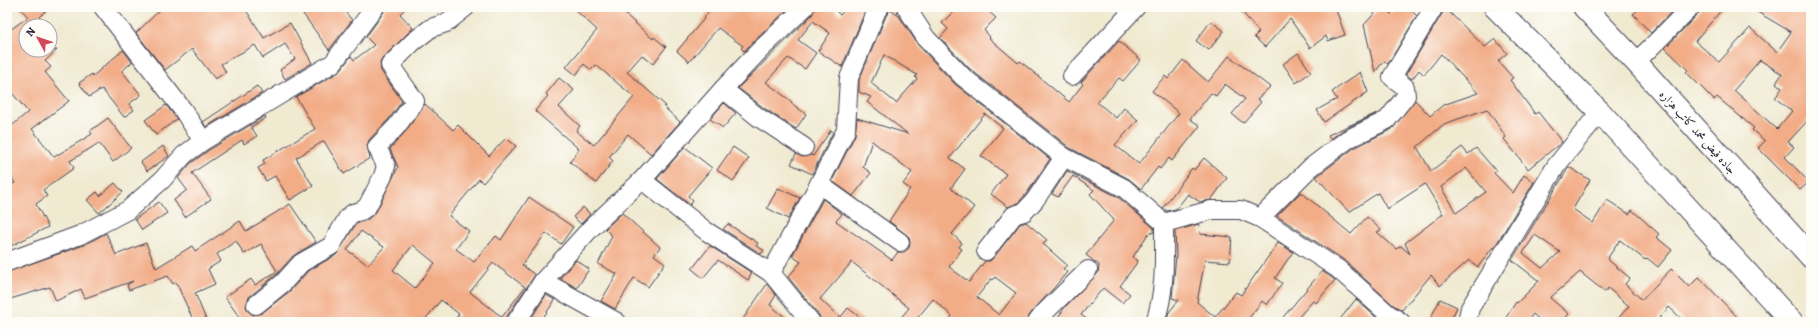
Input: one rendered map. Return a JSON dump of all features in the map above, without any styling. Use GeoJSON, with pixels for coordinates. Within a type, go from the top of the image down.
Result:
{"type":"FeatureCollection","features":[{"type":"Feature","properties":{"kind":"main road"},"geometry":{"type":"LineString","coordinates":[[1495,7],[1600,112],[1792,322]]}},
{"type":"Feature","properties":{"kind":"main road","name":"جاده فیض محمد کاتب هزاره"},"geometry":{"type":"LineString","coordinates":[[1584,7],[1636,62],[1811,257]]}},
{"type":"Feature","properties":{"kind":"street"},"geometry":{"type":"LineString","coordinates":[[103,7],[183,110],[203,141]]}},
{"type":"Feature","properties":{"kind":"street"},"geometry":{"type":"LineString","coordinates":[[7,262],[80,235],[128,210],[162,180],[184,155],[203,141],[333,63],[375,7]]}},
{"type":"Feature","properties":{"kind":"street"},"geometry":{"type":"LineString","coordinates":[[256,305],[283,283],[301,263],[331,246],[348,217],[353,212],[361,211],[367,207],[383,176],[386,166],[377,147],[397,126],[416,101],[390,65],[413,42],[431,28],[446,23],[466,7]]}},
{"type":"Feature","properties":{"kind":"street"},"geometry":{"type":"LineString","coordinates":[[516,322],[543,281],[591,228],[642,180],[723,89],[759,51],[805,7]]}},
{"type":"Feature","properties":{"kind":"street"},"geometry":{"type":"LineString","coordinates":[[771,273],[846,130],[849,78],[877,10],[880,7]]}},
{"type":"Feature","properties":{"kind":"street"},"geometry":{"type":"LineString","coordinates":[[906,7],[926,38],[963,77],[1064,157],[1124,188],[1164,223],[1164,285],[1155,322]]}},
{"type":"Feature","properties":{"kind":"street"},"geometry":{"type":"LineString","coordinates":[[1072,76],[1136,7]]}},
{"type":"Feature","properties":{"kind":"street"},"geometry":{"type":"LineString","coordinates":[[1260,218],[1310,168],[1348,139],[1387,120],[1406,96],[1405,87],[1392,77],[1434,7]]}},
{"type":"Feature","properties":{"kind":"street"},"geometry":{"type":"LineString","coordinates":[[1636,62],[1690,7]]}},
{"type":"Feature","properties":{"kind":"street"},"geometry":{"type":"LineString","coordinates":[[723,89],[758,117],[804,147]]}},
{"type":"Feature","properties":{"kind":"street"},"geometry":{"type":"LineString","coordinates":[[1467,322],[1470,308],[1556,166],[1600,112]]}},
{"type":"Feature","properties":{"kind":"street"},"geometry":{"type":"LineString","coordinates":[[986,251],[1014,216],[1024,212],[1035,200],[1064,157]]}},
{"type":"Feature","properties":{"kind":"street"},"geometry":{"type":"LineString","coordinates":[[642,180],[706,231],[771,273],[811,322]]}},
{"type":"Feature","properties":{"kind":"street"},"geometry":{"type":"LineString","coordinates":[[819,184],[900,242]]}},
{"type":"Feature","properties":{"kind":"street"},"geometry":{"type":"LineString","coordinates":[[1164,223],[1210,210],[1241,210],[1260,218],[1338,269],[1390,319]]}},
{"type":"Feature","properties":{"kind":"street"},"geometry":{"type":"LineString","coordinates":[[1037,322],[1044,313],[1088,270]]}},
{"type":"Feature","properties":{"kind":"street"},"geometry":{"type":"LineString","coordinates":[[543,281],[617,322]]}},
{"type":"Feature","properties":{"kind":"building"},"geometry":{"type":"Polygon","coordinates":[[[19,7],[50,7],[39,17],[40,18],[27,18],[28,17],[19,7]]]}},
{"type":"Feature","properties":{"kind":"building"},"geometry":{"type":"Polygon","coordinates":[[[163,7],[244,7],[264,38],[290,23],[312,63],[285,79],[280,70],[295,59],[285,44],[263,58],[255,45],[221,64],[226,72],[215,79],[192,49],[165,70],[136,33],[163,7]]]}},
{"type":"Feature","properties":{"kind":"building"},"geometry":{"type":"Polygon","coordinates":[[[298,7],[341,7],[352,20],[329,50],[298,7]]]}},
{"type":"Feature","properties":{"kind":"building"},"geometry":{"type":"Polygon","coordinates":[[[386,7],[407,7],[400,14],[413,28],[380,62],[381,71],[402,101],[389,119],[369,140],[367,146],[370,158],[344,174],[324,141],[296,158],[313,186],[290,200],[275,176],[266,181],[258,168],[265,164],[263,160],[315,129],[296,97],[339,72],[351,56],[354,60],[374,45],[366,37],[386,7]]]}},
{"type":"Feature","properties":{"kind":"building"},"geometry":{"type":"Polygon","coordinates":[[[572,7],[617,7],[653,39],[654,37],[666,47],[653,64],[642,55],[627,72],[666,106],[664,107],[680,122],[651,154],[628,134],[609,157],[613,161],[596,183],[570,162],[579,149],[535,111],[548,96],[546,94],[559,78],[574,90],[559,107],[580,126],[576,131],[594,145],[634,97],[596,65],[591,70],[584,64],[576,75],[566,67],[597,30],[572,7]]]}},
{"type":"Feature","properties":{"kind":"building"},"geometry":{"type":"Polygon","coordinates":[[[711,7],[790,7],[744,51],[741,48],[743,46],[718,28],[689,62],[677,51],[703,20],[711,7]]]}},
{"type":"Feature","properties":{"kind":"building"},"geometry":{"type":"Polygon","coordinates":[[[815,7],[832,7],[840,15],[847,7],[867,7],[842,67],[818,51],[830,33],[813,21],[798,40],[816,53],[805,69],[788,58],[766,82],[806,114],[796,129],[764,108],[738,88],[812,15],[815,7]]]}},
{"type":"Feature","properties":{"kind":"building"},"geometry":{"type":"Polygon","coordinates":[[[958,7],[984,7],[996,18],[984,30],[990,37],[989,38],[1018,63],[1020,61],[1069,102],[1083,84],[1081,82],[1119,41],[1141,60],[1123,81],[1119,78],[1097,102],[1116,118],[1124,108],[1138,120],[1115,145],[1139,164],[1179,113],[1152,91],[1165,76],[1168,79],[1183,60],[1208,82],[1229,56],[1270,87],[1257,99],[1261,102],[1243,123],[1232,114],[1245,99],[1225,84],[1216,96],[1211,93],[1190,119],[1200,126],[1172,161],[1169,158],[1160,169],[1158,167],[1141,189],[1129,179],[1070,148],[970,69],[940,38],[948,29],[942,23],[958,7]]]}},
{"type":"Feature","properties":{"kind":"building"},"geometry":{"type":"Polygon","coordinates":[[[1238,7],[1335,7],[1345,35],[1328,41],[1326,36],[1310,48],[1290,19],[1265,47],[1254,37],[1259,32],[1238,7]]]}},
{"type":"Feature","properties":{"kind":"building"},"geometry":{"type":"Polygon","coordinates":[[[1380,7],[1385,7],[1391,14],[1398,7],[1408,7],[1417,16],[1388,64],[1384,61],[1375,72],[1364,25],[1380,7]]]}},
{"type":"Feature","properties":{"kind":"building"},"geometry":{"type":"Polygon","coordinates":[[[1444,7],[1485,47],[1495,39],[1507,53],[1498,61],[1513,78],[1510,80],[1535,114],[1538,112],[1562,142],[1528,169],[1504,139],[1506,137],[1487,109],[1444,124],[1417,147],[1431,171],[1462,147],[1468,154],[1476,148],[1496,171],[1494,173],[1513,193],[1524,175],[1534,182],[1494,248],[1493,247],[1478,267],[1469,260],[1440,286],[1431,275],[1402,310],[1393,305],[1344,260],[1277,216],[1301,192],[1351,234],[1367,217],[1381,230],[1377,232],[1396,249],[1401,246],[1410,254],[1405,243],[1443,214],[1425,184],[1387,209],[1378,193],[1349,212],[1316,177],[1354,148],[1392,129],[1415,100],[1430,116],[1443,105],[1478,93],[1441,54],[1424,75],[1419,70],[1412,79],[1406,74],[1443,12],[1444,7]],[[1466,168],[1441,187],[1456,213],[1486,192],[1466,168]]]}},
{"type":"Feature","properties":{"kind":"building"},"geometry":{"type":"Polygon","coordinates":[[[1641,7],[1676,7],[1651,33],[1633,14],[1641,7]]]}},
{"type":"Feature","properties":{"kind":"building"},"geometry":{"type":"Polygon","coordinates":[[[1701,7],[1724,7],[1695,41],[1719,62],[1750,28],[1777,52],[1791,32],[1749,7],[1811,7],[1811,117],[1788,142],[1794,147],[1785,157],[1809,182],[1800,190],[1758,148],[1765,141],[1752,130],[1754,128],[1717,97],[1714,100],[1686,72],[1688,70],[1665,48],[1698,14],[1701,7]],[[1760,60],[1734,90],[1777,129],[1792,111],[1775,98],[1782,88],[1776,83],[1782,74],[1760,60]]]}},
{"type":"Feature","properties":{"kind":"building"},"geometry":{"type":"Polygon","coordinates":[[[890,10],[899,16],[918,45],[955,84],[1050,159],[1027,193],[1018,203],[1008,207],[991,194],[1006,174],[981,156],[1003,128],[985,114],[950,158],[965,169],[951,188],[974,207],[952,234],[962,243],[959,247],[962,249],[949,267],[969,282],[985,261],[990,261],[994,257],[1020,224],[1026,222],[1047,240],[1043,244],[1067,265],[1063,269],[1067,272],[1036,307],[1029,316],[1027,322],[948,322],[952,316],[933,299],[914,322],[897,322],[909,308],[852,262],[820,299],[840,318],[848,308],[866,322],[821,322],[819,315],[788,277],[801,262],[792,256],[823,199],[842,214],[836,221],[892,260],[898,252],[904,252],[909,248],[909,237],[889,221],[910,189],[903,184],[912,172],[872,141],[863,167],[871,173],[853,196],[832,181],[855,135],[857,118],[908,134],[867,102],[871,97],[859,92],[859,80],[886,16],[890,10]],[[884,55],[871,83],[896,103],[917,79],[915,77],[917,75],[884,55]],[[995,277],[993,280],[991,279],[977,297],[999,315],[1016,293],[995,277]]]}},
{"type":"Feature","properties":{"kind":"building"},"geometry":{"type":"Polygon","coordinates":[[[1211,21],[1224,31],[1209,50],[1196,41],[1211,21]]]}},
{"type":"Feature","properties":{"kind":"building"},"geometry":{"type":"Polygon","coordinates":[[[18,24],[18,58],[48,58],[45,61],[51,67],[45,72],[69,101],[32,129],[54,157],[92,134],[90,131],[108,118],[131,148],[113,162],[99,143],[70,161],[74,168],[43,190],[47,196],[36,204],[48,227],[7,248],[7,186],[15,183],[7,171],[7,130],[28,112],[7,87],[7,32],[18,24]]]}},
{"type":"Feature","properties":{"kind":"building"},"geometry":{"type":"Polygon","coordinates":[[[123,50],[132,62],[122,71],[141,95],[129,104],[134,110],[124,117],[102,89],[89,97],[79,83],[92,74],[93,76],[123,50]]]}},
{"type":"Feature","properties":{"kind":"building"},"geometry":{"type":"Polygon","coordinates":[[[1298,53],[1311,72],[1296,83],[1283,64],[1298,53]]]}},
{"type":"Feature","properties":{"kind":"building"},"geometry":{"type":"Polygon","coordinates":[[[1360,72],[1368,92],[1324,122],[1317,110],[1337,99],[1332,92],[1360,72]]]}},
{"type":"Feature","properties":{"kind":"building"},"geometry":{"type":"Polygon","coordinates":[[[257,86],[262,93],[206,127],[203,122],[257,86]]]}},
{"type":"Feature","properties":{"kind":"building"},"geometry":{"type":"Polygon","coordinates":[[[724,103],[736,113],[723,128],[710,119],[724,103]]]}},
{"type":"Feature","properties":{"kind":"building"},"geometry":{"type":"Polygon","coordinates":[[[425,104],[453,130],[458,125],[489,156],[506,138],[516,146],[483,183],[479,179],[449,216],[469,231],[456,249],[474,262],[496,236],[501,240],[529,197],[573,227],[561,244],[546,233],[522,265],[535,275],[507,316],[506,322],[453,322],[459,314],[441,300],[423,322],[243,322],[225,297],[251,279],[255,285],[277,271],[261,244],[244,254],[236,241],[217,254],[221,261],[208,269],[215,284],[195,293],[207,322],[194,322],[176,282],[173,284],[168,276],[129,290],[127,285],[133,281],[85,298],[81,289],[56,301],[50,287],[7,300],[7,272],[84,245],[106,233],[116,255],[146,243],[156,268],[192,246],[195,251],[240,221],[246,231],[290,204],[316,242],[293,256],[276,275],[249,297],[246,306],[248,311],[253,315],[262,313],[290,291],[308,271],[336,255],[356,224],[367,220],[376,212],[398,167],[390,149],[405,132],[425,104]],[[361,231],[347,250],[368,265],[384,247],[361,231]],[[413,245],[393,270],[415,288],[435,263],[413,245]],[[493,263],[470,292],[502,317],[525,287],[493,263]]]}},
{"type":"Feature","properties":{"kind":"building"},"geometry":{"type":"Polygon","coordinates":[[[166,105],[177,119],[156,135],[145,120],[166,105]]]}},
{"type":"Feature","properties":{"kind":"building"},"geometry":{"type":"Polygon","coordinates":[[[1377,113],[1343,130],[1331,139],[1328,135],[1377,113]]]}},
{"type":"Feature","properties":{"kind":"building"},"geometry":{"type":"Polygon","coordinates":[[[265,116],[266,118],[251,127],[257,136],[244,144],[242,140],[192,173],[211,199],[185,217],[174,200],[187,190],[178,178],[191,163],[209,150],[265,116]]]}},
{"type":"Feature","properties":{"kind":"building"},"geometry":{"type":"Polygon","coordinates":[[[831,130],[833,132],[812,174],[791,164],[796,154],[803,157],[813,156],[831,130]]]}},
{"type":"Feature","properties":{"kind":"building"},"geometry":{"type":"Polygon","coordinates":[[[163,146],[169,156],[147,171],[141,162],[163,146]]]}},
{"type":"Feature","properties":{"kind":"building"},"geometry":{"type":"Polygon","coordinates":[[[685,147],[712,168],[688,196],[693,201],[690,205],[657,179],[685,147]]]}},
{"type":"Feature","properties":{"kind":"building"},"geometry":{"type":"Polygon","coordinates":[[[733,147],[749,158],[733,181],[717,170],[733,147]]]}},
{"type":"Feature","properties":{"kind":"building"},"geometry":{"type":"Polygon","coordinates":[[[1204,158],[1227,178],[1211,200],[1200,202],[1188,194],[1176,209],[1167,211],[1163,208],[1192,168],[1194,170],[1204,158]]]}},
{"type":"Feature","properties":{"kind":"building"},"geometry":{"type":"Polygon","coordinates":[[[1569,167],[1590,180],[1573,209],[1593,223],[1607,200],[1629,214],[1632,210],[1659,234],[1656,237],[1672,250],[1658,267],[1647,258],[1645,260],[1620,240],[1607,259],[1630,278],[1625,284],[1642,300],[1671,269],[1689,287],[1699,277],[1742,322],[1685,322],[1669,307],[1656,322],[1615,322],[1629,306],[1608,288],[1605,292],[1580,272],[1550,298],[1569,314],[1562,322],[1542,322],[1533,314],[1527,322],[1503,322],[1516,302],[1517,303],[1539,281],[1512,260],[1569,167]],[[1535,235],[1523,253],[1542,268],[1560,252],[1535,235]]]}},
{"type":"Feature","properties":{"kind":"building"},"geometry":{"type":"Polygon","coordinates":[[[1067,171],[1118,197],[1154,228],[1154,232],[1148,234],[1133,257],[1138,261],[1120,286],[1130,294],[1122,303],[1103,288],[1081,315],[1091,322],[1055,322],[1065,307],[1098,273],[1099,265],[1086,255],[1114,220],[1090,194],[1094,190],[1073,176],[1058,197],[1052,194],[1067,171]]]}},
{"type":"Feature","properties":{"kind":"building"},"geometry":{"type":"Polygon","coordinates":[[[115,183],[123,192],[99,213],[87,200],[97,192],[100,196],[115,183]]]}},
{"type":"Feature","properties":{"kind":"building"},"geometry":{"type":"Polygon","coordinates":[[[778,188],[800,198],[788,219],[767,208],[778,188]]]}},
{"type":"Feature","properties":{"kind":"building"},"geometry":{"type":"Polygon","coordinates":[[[159,202],[167,213],[142,230],[135,219],[159,202]]]}},
{"type":"Feature","properties":{"kind":"building"},"geometry":{"type":"Polygon","coordinates":[[[583,207],[590,214],[581,224],[573,217],[583,207]]]}},
{"type":"Feature","properties":{"kind":"building"},"geometry":{"type":"Polygon","coordinates":[[[622,213],[660,247],[654,255],[665,263],[648,287],[634,278],[615,309],[601,301],[617,274],[598,264],[612,236],[605,229],[622,213]]]}},
{"type":"Feature","properties":{"kind":"building"},"geometry":{"type":"Polygon","coordinates":[[[728,224],[758,243],[756,246],[764,250],[761,254],[723,229],[728,224]]]}},
{"type":"Feature","properties":{"kind":"building"},"geometry":{"type":"Polygon","coordinates":[[[1199,224],[1200,234],[1232,237],[1230,262],[1205,260],[1197,302],[1215,317],[1236,292],[1241,295],[1278,243],[1293,252],[1275,278],[1282,283],[1267,305],[1262,301],[1246,322],[1166,322],[1169,312],[1179,300],[1172,298],[1176,256],[1175,231],[1199,224]]]}},
{"type":"Feature","properties":{"kind":"building"},"geometry":{"type":"Polygon","coordinates":[[[710,246],[752,273],[748,280],[718,260],[703,278],[692,269],[710,246]]]}},
{"type":"Feature","properties":{"kind":"building"},"geometry":{"type":"Polygon","coordinates":[[[576,260],[589,269],[577,288],[560,278],[576,260]]]}},
{"type":"Feature","properties":{"kind":"building"},"geometry":{"type":"Polygon","coordinates":[[[1322,271],[1335,280],[1316,303],[1313,301],[1294,322],[1279,322],[1322,271]]]}},
{"type":"Feature","properties":{"kind":"building"},"geometry":{"type":"Polygon","coordinates":[[[767,284],[776,295],[770,305],[791,322],[741,322],[767,284]]]}},
{"type":"Feature","properties":{"kind":"building"},"geometry":{"type":"Polygon","coordinates":[[[546,295],[555,300],[540,322],[529,322],[546,295]]]}},
{"type":"Feature","properties":{"kind":"building"},"geometry":{"type":"Polygon","coordinates":[[[1356,299],[1380,321],[1382,322],[1338,322],[1356,299]]]}},
{"type":"Feature","properties":{"kind":"building"},"geometry":{"type":"Polygon","coordinates":[[[1440,299],[1457,307],[1450,322],[1429,322],[1440,299]]]}}]}
